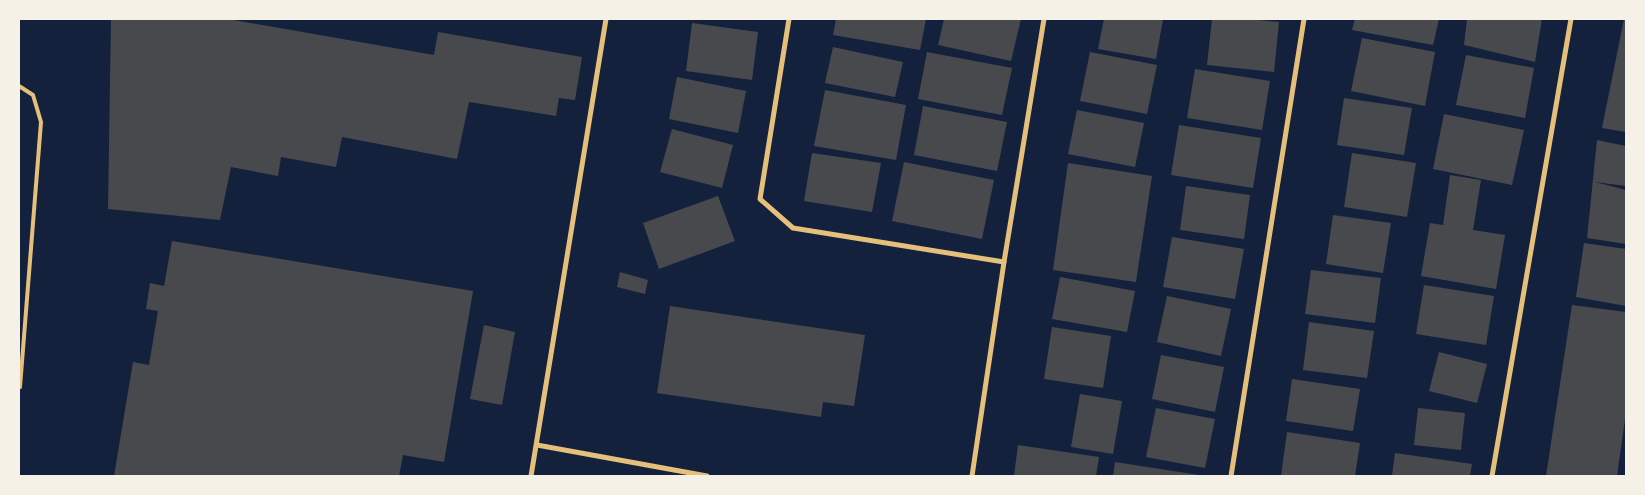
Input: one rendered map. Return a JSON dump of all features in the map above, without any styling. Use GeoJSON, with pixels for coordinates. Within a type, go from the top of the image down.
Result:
{"type":"FeatureCollection","features":[{"type":"Feature","properties":{"kind":"street"},"geometry":{"type":"LineString","coordinates":[[532,476],[606,19]]}},
{"type":"Feature","properties":{"kind":"street"},"geometry":{"type":"LineString","coordinates":[[789,19],[760,199],[793,228],[1004,262]]}},
{"type":"Feature","properties":{"kind":"street"},"geometry":{"type":"LineString","coordinates":[[972,476],[1004,262],[1044,19]]}},
{"type":"Feature","properties":{"kind":"street"},"geometry":{"type":"LineString","coordinates":[[1230,476],[1304,19]]}},
{"type":"Feature","properties":{"kind":"street"},"geometry":{"type":"LineString","coordinates":[[1492,476],[1570,19]]}},
{"type":"Feature","properties":{"kind":"street"},"geometry":{"type":"LineString","coordinates":[[537,445],[707,476]]}},
{"type":"Feature","properties":{"kind":"lane"},"geometry":{"type":"LineString","coordinates":[[19,86],[33,95],[41,122],[19,386]]}},
{"type":"Feature","properties":{"kind":"building"},"geometry":{"type":"Polygon","coordinates":[[[111,19],[228,19],[434,55],[438,32],[582,57],[575,100],[559,98],[556,116],[469,102],[457,159],[342,137],[336,167],[281,157],[278,176],[231,167],[220,220],[108,209],[111,19]]]}},
{"type":"Feature","properties":{"kind":"building"},"geometry":{"type":"Polygon","coordinates":[[[836,19],[926,19],[920,50],[833,35],[836,19]]]}},
{"type":"Feature","properties":{"kind":"building"},"geometry":{"type":"Polygon","coordinates":[[[944,19],[1021,19],[1011,61],[938,45],[944,19]]]}},
{"type":"Feature","properties":{"kind":"building"},"geometry":{"type":"Polygon","coordinates":[[[1104,19],[1163,19],[1156,59],[1098,49],[1104,19]]]}},
{"type":"Feature","properties":{"kind":"building"},"geometry":{"type":"Polygon","coordinates":[[[1212,19],[1248,19],[1279,22],[1274,72],[1207,65],[1212,19]]]}},
{"type":"Feature","properties":{"kind":"building"},"geometry":{"type":"Polygon","coordinates":[[[1355,19],[1439,19],[1433,45],[1352,30],[1355,19]]]}},
{"type":"Feature","properties":{"kind":"building"},"geometry":{"type":"Polygon","coordinates":[[[1467,19],[1542,19],[1535,62],[1464,45],[1467,19]]]}},
{"type":"Feature","properties":{"kind":"building"},"geometry":{"type":"Polygon","coordinates":[[[1624,19],[1626,19],[1626,132],[1602,128],[1624,19]]]}},
{"type":"Feature","properties":{"kind":"building"},"geometry":{"type":"Polygon","coordinates":[[[692,23],[758,32],[752,80],[686,71],[692,23]]]}},
{"type":"Feature","properties":{"kind":"building"},"geometry":{"type":"Polygon","coordinates":[[[1362,38],[1435,52],[1425,106],[1351,91],[1362,38]]]}},
{"type":"Feature","properties":{"kind":"building"},"geometry":{"type":"Polygon","coordinates":[[[833,47],[903,62],[895,97],[825,83],[833,47]]]}},
{"type":"Feature","properties":{"kind":"building"},"geometry":{"type":"Polygon","coordinates":[[[927,52],[1012,68],[1002,115],[918,99],[927,52]]]}},
{"type":"Feature","properties":{"kind":"building"},"geometry":{"type":"Polygon","coordinates":[[[1090,52],[1157,65],[1147,114],[1080,101],[1090,52]]]}},
{"type":"Feature","properties":{"kind":"building"},"geometry":{"type":"Polygon","coordinates":[[[1466,55],[1534,68],[1525,118],[1456,105],[1466,55]]]}},
{"type":"Feature","properties":{"kind":"building"},"geometry":{"type":"Polygon","coordinates":[[[1195,69],[1270,81],[1262,130],[1187,118],[1195,69]]]}},
{"type":"Feature","properties":{"kind":"building"},"geometry":{"type":"Polygon","coordinates":[[[677,77],[746,91],[738,133],[669,119],[677,77]]]}},
{"type":"Feature","properties":{"kind":"building"},"geometry":{"type":"Polygon","coordinates":[[[825,90],[906,105],[896,160],[814,146],[825,90]]]}},
{"type":"Feature","properties":{"kind":"building"},"geometry":{"type":"Polygon","coordinates":[[[1344,98],[1412,108],[1404,155],[1337,145],[1344,98]]]}},
{"type":"Feature","properties":{"kind":"building"},"geometry":{"type":"Polygon","coordinates":[[[923,106],[1007,122],[997,171],[914,155],[923,106]]]}},
{"type":"Feature","properties":{"kind":"building"},"geometry":{"type":"Polygon","coordinates":[[[1077,110],[1144,123],[1135,167],[1068,154],[1077,110]]]}},
{"type":"Feature","properties":{"kind":"building"},"geometry":{"type":"Polygon","coordinates":[[[1444,114],[1524,130],[1512,185],[1433,169],[1444,114]]]}},
{"type":"Feature","properties":{"kind":"building"},"geometry":{"type":"Polygon","coordinates":[[[1179,125],[1261,138],[1253,188],[1171,175],[1179,125]]]}},
{"type":"Feature","properties":{"kind":"building"},"geometry":{"type":"Polygon","coordinates":[[[672,129],[733,145],[722,188],[660,172],[672,129]]]}},
{"type":"Feature","properties":{"kind":"building"},"geometry":{"type":"Polygon","coordinates":[[[1597,140],[1626,146],[1626,186],[1595,182],[1626,190],[1626,244],[1587,238],[1597,140]]]}},
{"type":"Feature","properties":{"kind":"building"},"geometry":{"type":"Polygon","coordinates":[[[812,153],[881,163],[872,212],[804,201],[812,153]]]}},
{"type":"Feature","properties":{"kind":"building"},"geometry":{"type":"Polygon","coordinates":[[[1352,153],[1416,163],[1407,217],[1344,207],[1352,153]]]}},
{"type":"Feature","properties":{"kind":"building"},"geometry":{"type":"Polygon","coordinates":[[[904,162],[994,180],[982,239],[892,221],[904,162]]]}},
{"type":"Feature","properties":{"kind":"building"},"geometry":{"type":"Polygon","coordinates":[[[1068,163],[1152,176],[1136,282],[1053,270],[1068,163]]]}},
{"type":"Feature","properties":{"kind":"building"},"geometry":{"type":"Polygon","coordinates":[[[1450,175],[1481,180],[1473,230],[1505,235],[1496,289],[1421,276],[1430,223],[1443,225],[1450,175]]]}},
{"type":"Feature","properties":{"kind":"building"},"geometry":{"type":"Polygon","coordinates":[[[1186,186],[1250,195],[1244,239],[1180,230],[1186,186]]]}},
{"type":"Feature","properties":{"kind":"building"},"geometry":{"type":"Polygon","coordinates":[[[718,196],[735,241],[659,269],[643,223],[718,196]]]}},
{"type":"Feature","properties":{"kind":"building"},"geometry":{"type":"Polygon","coordinates":[[[1333,215],[1391,223],[1383,273],[1326,264],[1333,215]]]}},
{"type":"Feature","properties":{"kind":"building"},"geometry":{"type":"Polygon","coordinates":[[[1172,237],[1244,249],[1235,299],[1163,287],[1172,237]]]}},
{"type":"Feature","properties":{"kind":"building"},"geometry":{"type":"Polygon","coordinates":[[[172,241],[473,291],[444,462],[403,455],[399,476],[114,476],[133,362],[149,365],[158,311],[146,309],[150,283],[164,286],[172,241]]]}},
{"type":"Feature","properties":{"kind":"building"},"geometry":{"type":"Polygon","coordinates":[[[1584,243],[1626,249],[1626,306],[1576,297],[1584,243]]]}},
{"type":"Feature","properties":{"kind":"building"},"geometry":{"type":"Polygon","coordinates":[[[1311,270],[1381,278],[1375,323],[1305,314],[1311,270]]]}},
{"type":"Feature","properties":{"kind":"building"},"geometry":{"type":"Polygon","coordinates":[[[620,272],[648,280],[645,294],[617,287],[620,272]]]}},
{"type":"Feature","properties":{"kind":"building"},"geometry":{"type":"Polygon","coordinates":[[[1060,277],[1135,291],[1127,332],[1052,319],[1060,277]]]}},
{"type":"Feature","properties":{"kind":"building"},"geometry":{"type":"Polygon","coordinates":[[[1424,285],[1494,296],[1486,345],[1416,334],[1424,285]]]}},
{"type":"Feature","properties":{"kind":"building"},"geometry":{"type":"Polygon","coordinates":[[[1167,296],[1231,309],[1221,356],[1157,342],[1167,296]]]}},
{"type":"Feature","properties":{"kind":"building"},"geometry":{"type":"Polygon","coordinates":[[[1572,305],[1626,312],[1626,412],[1617,476],[1546,476],[1572,305]]]}},
{"type":"Feature","properties":{"kind":"building"},"geometry":{"type":"Polygon","coordinates":[[[670,306],[865,335],[854,406],[823,402],[821,417],[657,393],[670,306]]]}},
{"type":"Feature","properties":{"kind":"building"},"geometry":{"type":"Polygon","coordinates":[[[1309,322],[1374,331],[1367,378],[1303,370],[1309,322]]]}},
{"type":"Feature","properties":{"kind":"building"},"geometry":{"type":"Polygon","coordinates":[[[484,325],[515,332],[502,405],[470,399],[484,325]]]}},
{"type":"Feature","properties":{"kind":"building"},"geometry":{"type":"Polygon","coordinates":[[[1052,327],[1111,336],[1103,388],[1044,379],[1052,327]]]}},
{"type":"Feature","properties":{"kind":"building"},"geometry":{"type":"Polygon","coordinates":[[[1439,352],[1487,364],[1477,403],[1429,391],[1439,352]]]}},
{"type":"Feature","properties":{"kind":"building"},"geometry":{"type":"Polygon","coordinates":[[[1161,355],[1224,367],[1215,412],[1152,399],[1161,355]]]}},
{"type":"Feature","properties":{"kind":"building"},"geometry":{"type":"Polygon","coordinates":[[[1292,379],[1360,389],[1353,431],[1286,421],[1292,379]]]}},
{"type":"Feature","properties":{"kind":"building"},"geometry":{"type":"Polygon","coordinates":[[[1080,394],[1122,401],[1113,454],[1071,447],[1080,394]]]}},
{"type":"Feature","properties":{"kind":"building"},"geometry":{"type":"Polygon","coordinates":[[[1156,408],[1215,419],[1205,468],[1146,457],[1156,408]]]}},
{"type":"Feature","properties":{"kind":"building"},"geometry":{"type":"Polygon","coordinates":[[[1418,408],[1465,413],[1461,450],[1414,445],[1418,408]]]}},
{"type":"Feature","properties":{"kind":"building"},"geometry":{"type":"Polygon","coordinates":[[[1287,432],[1360,443],[1355,476],[1281,476],[1287,432]]]}},
{"type":"Feature","properties":{"kind":"building"},"geometry":{"type":"Polygon","coordinates":[[[1018,445],[1099,457],[1096,476],[1014,476],[1018,445]]]}},
{"type":"Feature","properties":{"kind":"building"},"geometry":{"type":"Polygon","coordinates":[[[1395,453],[1472,464],[1470,476],[1392,476],[1395,453]]]}},
{"type":"Feature","properties":{"kind":"building"},"geometry":{"type":"Polygon","coordinates":[[[1115,462],[1199,475],[1199,476],[1113,476],[1115,462]]]}}]}
